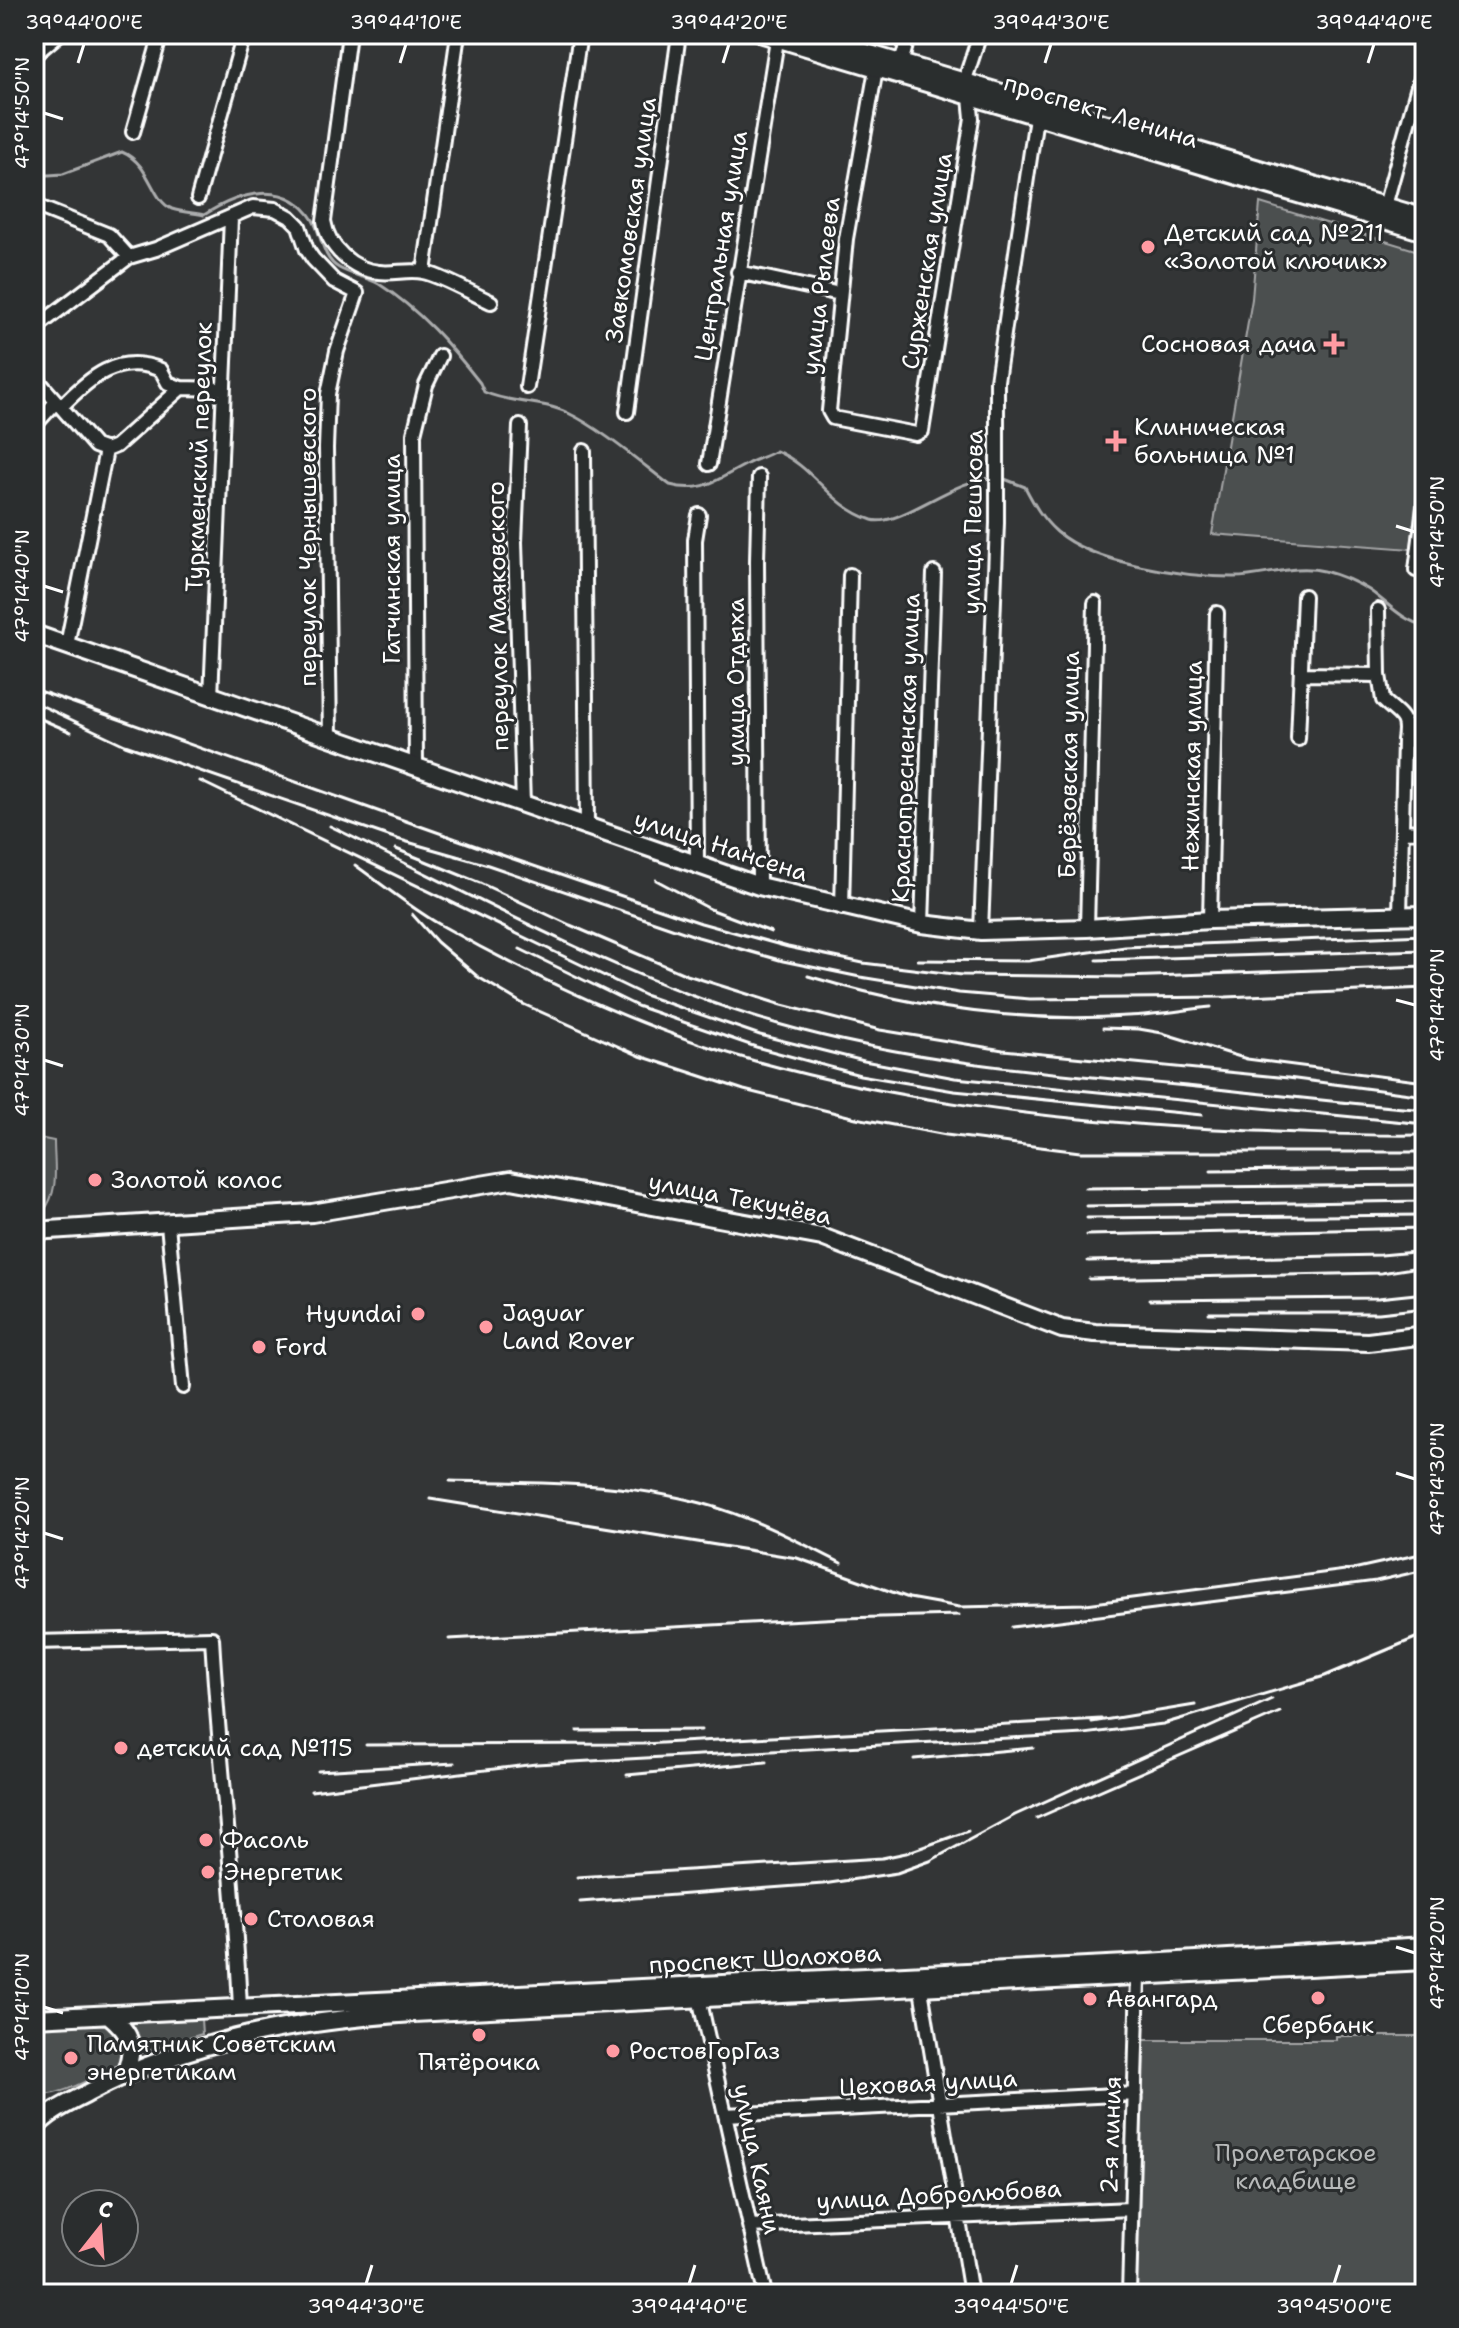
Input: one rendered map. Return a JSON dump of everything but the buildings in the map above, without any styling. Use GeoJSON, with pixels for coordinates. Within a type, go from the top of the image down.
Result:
{"type":"FeatureCollection","features":[{"type":"Feature","properties":{"kind":"main road","name":"проспект Ленина"},"geometry":{"type":"LineString","coordinates":[[802,34],[901,64],[1036,117],[1425,232]]}},
{"type":"Feature","properties":{"kind":"main road","name":"проспект Ленина"},"geometry":{"type":"LineString","coordinates":[[773,35],[876,69],[967,90],[1425,218]]}},
{"type":"Feature","properties":{"kind":"main road","name":"улица Нансена"},"geometry":{"type":"LineString","coordinates":[[34,634],[697,866],[842,908],[922,924],[981,931],[1210,920],[1425,915]]}},
{"type":"Feature","properties":{"kind":"main road","name":"улица Текучёва"},"geometry":{"type":"LineString","coordinates":[[34,1231],[312,1213],[511,1180],[822,1237],[1062,1329],[1095,1333],[1368,1342],[1425,1335]]}},
{"type":"Feature","properties":{"kind":"main road","name":"проспект Шолохова"},"geometry":{"type":"LineString","coordinates":[[34,2129],[45,2117],[125,2074],[184,2051],[308,2022],[698,1993],[1425,1946]]}},
{"type":"Feature","properties":{"kind":"main road","name":"проспект Шолохова"},"geometry":{"type":"LineString","coordinates":[[37,2016],[698,1993],[921,1989],[1425,1961]]}},
{"type":"Feature","properties":{"kind":"main road"},"geometry":{"type":"LineString","coordinates":[[108,2014],[121,2024],[131,2045],[132,2055],[125,2074]]}},
{"type":"Feature","properties":{"kind":"main road"},"geometry":{"type":"LineString","coordinates":[[34,2105],[60,2108]]}},
{"type":"Feature","properties":{"kind":"street"},"geometry":{"type":"LineString","coordinates":[[34,55],[59,34]]}},
{"type":"Feature","properties":{"kind":"street"},"geometry":{"type":"LineString","coordinates":[[133,132],[161,34]]}},
{"type":"Feature","properties":{"kind":"street"},"geometry":{"type":"LineString","coordinates":[[198,198],[244,34]]}},
{"type":"Feature","properties":{"kind":"street"},"geometry":{"type":"LineString","coordinates":[[349,34],[324,221],[326,235],[334,248],[362,268],[378,272],[424,272],[491,302]]}},
{"type":"Feature","properties":{"kind":"street"},"geometry":{"type":"LineString","coordinates":[[424,272],[458,34]]}},
{"type":"Feature","properties":{"kind":"street"},"geometry":{"type":"LineString","coordinates":[[527,387],[580,34]]}},
{"type":"Feature","properties":{"kind":"street","name":"Завкомовская улица"},"geometry":{"type":"LineString","coordinates":[[627,412],[679,34]]}},
{"type":"Feature","properties":{"kind":"street"},"geometry":{"type":"LineString","coordinates":[[901,64],[909,34]]}},
{"type":"Feature","properties":{"kind":"street","name":"Сурженская улица"},"geometry":{"type":"LineString","coordinates":[[922,431],[972,118],[967,90],[980,34]]}},
{"type":"Feature","properties":{"kind":"street","name":"Центральная улица"},"geometry":{"type":"LineString","coordinates":[[709,464],[773,35]]}},
{"type":"Feature","properties":{"kind":"street"},"geometry":{"type":"LineString","coordinates":[[1385,206],[1425,61]]}},
{"type":"Feature","properties":{"kind":"street","name":"улица Рылеева"},"geometry":{"type":"LineString","coordinates":[[876,69],[846,239],[829,411],[833,418],[916,434],[922,431]]}},
{"type":"Feature","properties":{"kind":"street","name":"улица Пешкова"},"geometry":{"type":"LineString","coordinates":[[981,931],[997,523],[997,381],[1036,117]]}},
{"type":"Feature","properties":{"kind":"street"},"geometry":{"type":"LineString","coordinates":[[34,205],[109,235],[129,257]]}},
{"type":"Feature","properties":{"kind":"street","name":"переулок Чернышевского"},"geometry":{"type":"LineString","coordinates":[[231,218],[253,207],[284,213],[299,226],[313,259],[334,281],[357,293],[337,351],[328,394],[330,738]]}},
{"type":"Feature","properties":{"kind":"street"},"geometry":{"type":"LineString","coordinates":[[34,329],[129,257],[231,218]]}},
{"type":"Feature","properties":{"kind":"street","name":"Туркменский переулок"},"geometry":{"type":"LineString","coordinates":[[211,697],[231,218]]}},
{"type":"Feature","properties":{"kind":"street"},"geometry":{"type":"LineString","coordinates":[[738,272],[840,294]]}},
{"type":"Feature","properties":{"kind":"street","name":"Гатчинская улица"},"geometry":{"type":"LineString","coordinates":[[416,767],[414,434],[426,385],[440,356]]}},
{"type":"Feature","properties":{"kind":"street"},"geometry":{"type":"LineString","coordinates":[[34,426],[99,372],[113,365],[154,367],[161,370],[168,383],[181,388],[223,389]]}},
{"type":"Feature","properties":{"kind":"street"},"geometry":{"type":"LineString","coordinates":[[34,376],[95,446],[106,450],[116,446],[181,388]]}},
{"type":"Feature","properties":{"kind":"street","name":"переулок Маяковского"},"geometry":{"type":"LineString","coordinates":[[520,426],[515,542],[523,805]]}},
{"type":"Feature","properties":{"kind":"street"},"geometry":{"type":"LineString","coordinates":[[67,645],[106,450]]}},
{"type":"Feature","properties":{"kind":"street"},"geometry":{"type":"LineString","coordinates":[[584,451],[587,828]]}},
{"type":"Feature","properties":{"kind":"street","name":"улица Отдыха"},"geometry":{"type":"LineString","coordinates":[[759,477],[759,886]]}},
{"type":"Feature","properties":{"kind":"street"},"geometry":{"type":"LineString","coordinates":[[1416,570],[1425,500]]}},
{"type":"Feature","properties":{"kind":"street"},"geometry":{"type":"LineString","coordinates":[[697,866],[695,540],[699,515]]}},
{"type":"Feature","properties":{"kind":"street","name":"Краснопресненская улица"},"geometry":{"type":"LineString","coordinates":[[922,924],[934,573]]}},
{"type":"Feature","properties":{"kind":"street"},"geometry":{"type":"LineString","coordinates":[[842,908],[850,575]]}},
{"type":"Feature","properties":{"kind":"street"},"geometry":{"type":"LineString","coordinates":[[1298,739],[1304,596]]}},
{"type":"Feature","properties":{"kind":"street","name":"Берёзовская улица"},"geometry":{"type":"LineString","coordinates":[[1087,928],[1095,603]]}},
{"type":"Feature","properties":{"kind":"street"},"geometry":{"type":"LineString","coordinates":[[1378,610],[1379,675],[1383,700],[1407,723],[1400,916]]}},
{"type":"Feature","properties":{"kind":"street","name":"Нежинская улица"},"geometry":{"type":"LineString","coordinates":[[1210,920],[1217,613]]}},
{"type":"Feature","properties":{"kind":"street"},"geometry":{"type":"LineString","coordinates":[[1301,674],[1379,675]]}},
{"type":"Feature","properties":{"kind":"street"},"geometry":{"type":"LineString","coordinates":[[1404,740],[1425,742]]}},
{"type":"Feature","properties":{"kind":"street"},"geometry":{"type":"LineString","coordinates":[[1402,831],[1425,832]]}},
{"type":"Feature","properties":{"kind":"street"},"geometry":{"type":"LineString","coordinates":[[168,1224],[183,1387]]}},
{"type":"Feature","properties":{"kind":"street"},"geometry":{"type":"LineString","coordinates":[[34,1642],[212,1638],[238,1941],[240,2009]]}},
{"type":"Feature","properties":{"kind":"street","name":"2-я линия"},"geometry":{"type":"LineString","coordinates":[[1129,2294],[1138,1977]]}},
{"type":"Feature","properties":{"kind":"street"},"geometry":{"type":"LineString","coordinates":[[921,1989],[971,2294]]}},
{"type":"Feature","properties":{"kind":"street","name":"улица Каяни"},"geometry":{"type":"LineString","coordinates":[[698,1993],[765,2294]]}},
{"type":"Feature","properties":{"kind":"street","name":"Цеховая улица"},"geometry":{"type":"LineString","coordinates":[[725,2115],[1135,2094]]}},
{"type":"Feature","properties":{"kind":"street","name":"улица Добролюбова"},"geometry":{"type":"LineString","coordinates":[[749,2226],[1131,2209]]}},
{"type":"Feature","properties":{"kind":"green space","name":"Сосновая дача"},"geometry":{"type":"Polygon","coordinates":[[[1260,203],[1425,253],[1425,422],[1411,549],[1212,534],[1252,299],[1260,203]]]}},
{"type":"Feature","properties":{"kind":"green space"},"geometry":{"type":"Polygon","coordinates":[[[34,1137],[54,1141],[55,1169],[54,1187],[48,1204],[43,1212],[34,1213],[34,1137]]]}},
{"type":"Feature","properties":{"kind":"green space"},"geometry":{"type":"Polygon","coordinates":[[[201,2019],[202,2034],[141,2053],[139,2038],[131,2021],[201,2019]]]}},
{"type":"Feature","properties":{"kind":"green space"},"geometry":{"type":"Polygon","coordinates":[[[44,2024],[112,2024],[123,2035],[124,2059],[120,2064],[65,2090],[34,2093],[34,2029],[44,2024]]]}},
{"type":"Feature","properties":{"kind":"green space","name":"Пролетарское кладбище"},"geometry":{"type":"Polygon","coordinates":[[[1336,2036],[1425,2036],[1425,2294],[1136,2294],[1140,2040],[1336,2040],[1336,2036]]]}},
{"type":"Feature","properties":{"kind":"waterway"},"geometry":{"type":"LineString","coordinates":[[34,176],[63,174],[122,152],[139,165],[159,198],[172,209],[204,215],[246,196],[276,194],[289,198],[313,220],[333,264],[379,284],[408,305],[446,342],[484,392],[568,413],[607,437],[670,485],[702,486],[776,451],[801,466],[844,505],[872,520],[883,520],[897,517],[963,485],[995,478]]}},
{"type":"Feature","properties":{"kind":"waterway"},"geometry":{"type":"LineString","coordinates":[[1002,478],[1025,487],[1039,511],[1057,532],[1093,552],[1140,566],[1213,576],[1243,577],[1301,569],[1324,571],[1364,587],[1402,615],[1425,626]]}},
{"type":"Feature","properties":{"kind":"railway"},"geometry":{"type":"LineString","coordinates":[[34,689],[701,923],[788,947],[863,963],[962,975],[1125,977],[1425,966]]}},
{"type":"Feature","properties":{"kind":"railway"},"geometry":{"type":"LineString","coordinates":[[34,702],[125,745],[397,839],[488,865],[698,937],[783,961],[860,977],[959,993],[1030,999],[1226,997],[1425,988]]}},
{"type":"Feature","properties":{"kind":"railway"},"geometry":{"type":"LineString","coordinates":[[34,716],[71,732]]}},
{"type":"Feature","properties":{"kind":"railway"},"geometry":{"type":"LineString","coordinates":[[200,781],[644,995],[760,1035],[864,1061],[955,1078],[1425,1124]]}},
{"type":"Feature","properties":{"kind":"railway"},"geometry":{"type":"LineString","coordinates":[[330,826],[606,960],[662,984],[778,1024],[873,1047],[1019,1069],[1425,1110]]}},
{"type":"Feature","properties":{"kind":"railway"},"geometry":{"type":"LineString","coordinates":[[396,849],[687,975],[782,1005],[880,1030],[1003,1050],[1288,1078],[1425,1096]]}},
{"type":"Feature","properties":{"kind":"railway"},"geometry":{"type":"LineString","coordinates":[[355,865],[439,924],[553,984],[674,1035],[809,1075],[973,1106],[1084,1119],[1196,1128],[1425,1135]]}},
{"type":"Feature","properties":{"kind":"railway"},"geometry":{"type":"LineString","coordinates":[[656,880],[710,909],[771,932]]}},
{"type":"Feature","properties":{"kind":"railway"},"geometry":{"type":"LineString","coordinates":[[412,914],[437,942],[478,977],[523,1004],[640,1056],[744,1090],[856,1118],[946,1135],[1080,1152],[1425,1152]]}},
{"type":"Feature","properties":{"kind":"railway"},"geometry":{"type":"LineString","coordinates":[[918,960],[1028,961],[1125,947],[1425,935]]}},
{"type":"Feature","properties":{"kind":"railway"},"geometry":{"type":"LineString","coordinates":[[520,949],[637,1006],[756,1047],[860,1075],[954,1091],[1202,1115]]}},
{"type":"Feature","properties":{"kind":"railway"},"geometry":{"type":"LineString","coordinates":[[1097,960],[1425,950]]}},
{"type":"Feature","properties":{"kind":"railway"},"geometry":{"type":"LineString","coordinates":[[808,976],[926,1004],[1006,1015],[1087,1018],[1148,1015],[1211,1007]]}},
{"type":"Feature","properties":{"kind":"railway"},"geometry":{"type":"LineString","coordinates":[[1103,1028],[1162,1033],[1247,1059],[1425,1082]]}},
{"type":"Feature","properties":{"kind":"railway"},"geometry":{"type":"LineString","coordinates":[[1211,1171],[1425,1169]]}},
{"type":"Feature","properties":{"kind":"railway"},"geometry":{"type":"LineString","coordinates":[[1085,1188],[1425,1185]]}},
{"type":"Feature","properties":{"kind":"railway"},"geometry":{"type":"LineString","coordinates":[[1086,1206],[1425,1201]]}},
{"type":"Feature","properties":{"kind":"railway"},"geometry":{"type":"LineString","coordinates":[[1087,1218],[1425,1215]]}},
{"type":"Feature","properties":{"kind":"railway"},"geometry":{"type":"LineString","coordinates":[[1087,1235],[1425,1228]]}},
{"type":"Feature","properties":{"kind":"railway"},"geometry":{"type":"LineString","coordinates":[[1088,1261],[1381,1255],[1425,1251]]}},
{"type":"Feature","properties":{"kind":"railway"},"geometry":{"type":"LineString","coordinates":[[1089,1279],[1381,1273],[1425,1266]]}},
{"type":"Feature","properties":{"kind":"railway"},"geometry":{"type":"LineString","coordinates":[[1149,1300],[1378,1298],[1425,1293]]}},
{"type":"Feature","properties":{"kind":"railway"},"geometry":{"type":"LineString","coordinates":[[1209,1313],[1379,1313],[1425,1308]]}},
{"type":"Feature","properties":{"kind":"railway"},"geometry":{"type":"LineString","coordinates":[[450,1481],[576,1484],[670,1496],[737,1515],[841,1563]]}},
{"type":"Feature","properties":{"kind":"railway"},"geometry":{"type":"LineString","coordinates":[[430,1499],[797,1558],[909,1598],[959,1607],[1086,1604],[1353,1569],[1425,1553]]}},
{"type":"Feature","properties":{"kind":"railway"},"geometry":{"type":"LineString","coordinates":[[1012,1627],[1376,1581],[1425,1570]]}},
{"type":"Feature","properties":{"kind":"railway"},"geometry":{"type":"LineString","coordinates":[[449,1639],[842,1618],[959,1615]]}},
{"type":"Feature","properties":{"kind":"railway"},"geometry":{"type":"LineString","coordinates":[[311,1791],[536,1764],[1084,1734],[1163,1724],[1325,1676],[1425,1634]]}},
{"type":"Feature","properties":{"kind":"railway"},"geometry":{"type":"LineString","coordinates":[[580,1902],[823,1884],[897,1873],[930,1861],[1015,1815],[1272,1699]]}},
{"type":"Feature","properties":{"kind":"railway"},"geometry":{"type":"LineString","coordinates":[[1092,1722],[1195,1705]]}},
{"type":"Feature","properties":{"kind":"railway"},"geometry":{"type":"LineString","coordinates":[[1037,1818],[1280,1712]]}},
{"type":"Feature","properties":{"kind":"railway"},"geometry":{"type":"LineString","coordinates":[[366,1745],[643,1744],[1101,1719]]}},
{"type":"Feature","properties":{"kind":"railway"},"geometry":{"type":"LineString","coordinates":[[577,1731],[701,1730]]}},
{"type":"Feature","properties":{"kind":"railway"},"geometry":{"type":"LineString","coordinates":[[914,1759],[1033,1748]]}},
{"type":"Feature","properties":{"kind":"railway"},"geometry":{"type":"LineString","coordinates":[[627,1775],[766,1762]]}},
{"type":"Feature","properties":{"kind":"railway"},"geometry":{"type":"LineString","coordinates":[[318,1771],[454,1763]]}},
{"type":"Feature","properties":{"kind":"railway"},"geometry":{"type":"LineString","coordinates":[[577,1877],[882,1858],[906,1853],[968,1831]]}},
{"type":"Feature","properties":{"kind":"place","name":"Детский сад №211 «Золотой ключик»"},"geometry":{"type":"Point","coordinates":[1148,247]}},
{"type":"Feature","properties":{"kind":"place","name":"Сосновая дача"},"geometry":{"type":"Point","coordinates":[1334,344]}},
{"type":"Feature","properties":{"kind":"place","name":"Клиническая больница №1"},"geometry":{"type":"Point","coordinates":[1116,441]}},
{"type":"Feature","properties":{"kind":"place","name":"Золотой колос"},"geometry":{"type":"Point","coordinates":[95,1180]}},
{"type":"Feature","properties":{"kind":"place","name":"Hyundai"},"geometry":{"type":"Point","coordinates":[418,1314]}},
{"type":"Feature","properties":{"kind":"place","name":"Jaguar Land Rover"},"geometry":{"type":"Point","coordinates":[486,1327]}},
{"type":"Feature","properties":{"kind":"place","name":"Ford"},"geometry":{"type":"Point","coordinates":[259,1347]}},
{"type":"Feature","properties":{"kind":"place","name":"детский сад №115"},"geometry":{"type":"Point","coordinates":[121,1748]}},
{"type":"Feature","properties":{"kind":"place","name":"Фасоль"},"geometry":{"type":"Point","coordinates":[206,1840]}},
{"type":"Feature","properties":{"kind":"place","name":"Энергетик"},"geometry":{"type":"Point","coordinates":[208,1872]}},
{"type":"Feature","properties":{"kind":"place","name":"Столовая"},"geometry":{"type":"Point","coordinates":[251,1919]}},
{"type":"Feature","properties":{"kind":"place","name":"Сбербанк"},"geometry":{"type":"Point","coordinates":[1318,1998]}},
{"type":"Feature","properties":{"kind":"place","name":"Авангард"},"geometry":{"type":"Point","coordinates":[1090,1999]}},
{"type":"Feature","properties":{"kind":"place","name":"Пятёрочка"},"geometry":{"type":"Point","coordinates":[479,2035]}},
{"type":"Feature","properties":{"kind":"place","name":"РостовГорГаз"},"geometry":{"type":"Point","coordinates":[613,2051]}},
{"type":"Feature","properties":{"kind":"place","name":"Памятник Советским энергетикам"},"geometry":{"type":"Point","coordinates":[71,2058]}}]}
